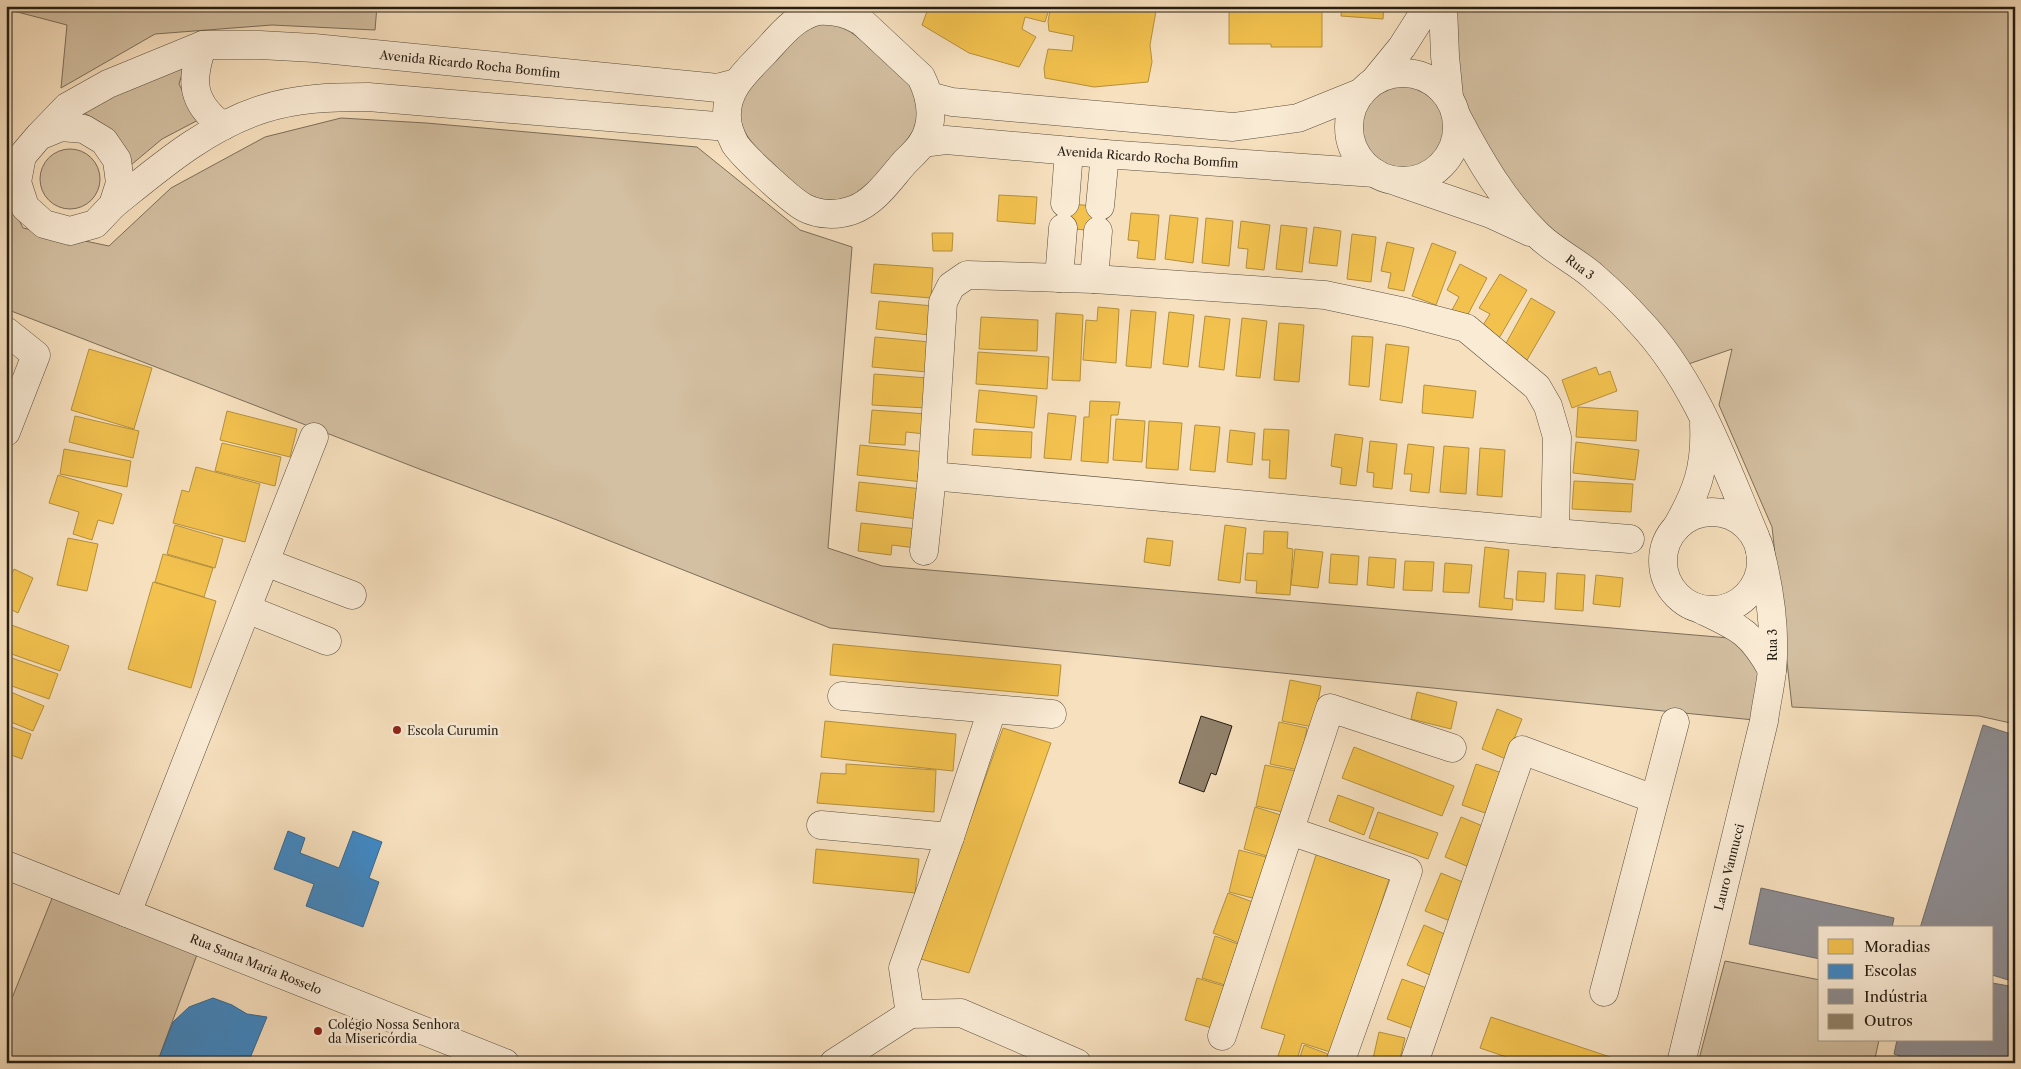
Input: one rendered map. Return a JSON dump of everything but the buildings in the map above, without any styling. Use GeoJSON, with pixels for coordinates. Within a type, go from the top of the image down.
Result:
{"type":"FeatureCollection","features":[{"type":"Feature","properties":{"kind":"street"},"geometry":{"type":"LineString","coordinates":[[1428,6],[1402,47],[1368,86],[1351,110],[1349,128],[1352,146],[1361,161],[1384,177],[1415,180],[1434,172],[1448,157],[1456,138],[1445,56],[1443,6]]}},
{"type":"Feature","properties":{"kind":"street"},"geometry":{"type":"LineString","coordinates":[[809,10],[843,10],[861,21],[921,76],[929,96],[931,114],[922,143],[871,199],[863,205],[844,213],[824,213],[805,208],[796,202],[741,152],[731,136],[727,118],[729,100],[736,83],[793,22],[809,10]]}},
{"type":"Feature","properties":{"kind":"street"},"geometry":{"type":"LineString","coordinates":[[203,45],[196,63],[194,78],[196,92],[202,106],[222,126]]}},
{"type":"Feature","properties":{"kind":"street","name":"Avenida Ricardo Rocha Bomfim"},"geometry":{"type":"LineString","coordinates":[[728,127],[368,97],[341,97],[297,101],[262,109],[222,126],[172,157],[114,205],[95,224],[70,230],[44,224],[26,206],[17,182],[22,156],[68,107],[108,84],[203,45],[260,45],[314,48],[717,88],[736,83]]}},
{"type":"Feature","properties":{"kind":"street"},"geometry":{"type":"LineString","coordinates":[[929,96],[960,103],[1233,127],[1298,118],[1395,72],[1416,73],[1435,82],[1453,107]]}},
{"type":"Feature","properties":{"kind":"street","name":"Rua 3"},"geometry":{"type":"LineString","coordinates":[[1453,107],[1480,160],[1507,199],[1538,236],[1592,276],[1640,321],[1677,368],[1704,416],[1758,544],[1769,593],[1772,628],[1772,670]]}},
{"type":"Feature","properties":{"kind":"street","name":"Avenida Ricardo Rocha Bomfim"},"geometry":{"type":"LineString","coordinates":[[40,136],[61,127],[84,129],[104,141],[117,160],[120,183],[114,205]]}},
{"type":"Feature","properties":{"kind":"street","name":"Avenida Ricardo Rocha Bomfim"},"geometry":{"type":"LineString","coordinates":[[922,143],[946,140],[1384,177],[1491,214],[1538,236]]}},
{"type":"Feature","properties":{"kind":"street"},"geometry":{"type":"LineString","coordinates":[[1059,278],[1069,151]]}},
{"type":"Feature","properties":{"kind":"street"},"geometry":{"type":"LineString","coordinates":[[1094,279],[1105,154]]}},
{"type":"Feature","properties":{"kind":"street"},"geometry":{"type":"LineString","coordinates":[[924,551],[932,476],[943,302],[951,286],[967,275],[1094,279],[1324,295],[1405,312],[1466,328],[1537,387],[1548,406],[1557,437],[1555,534]]}},
{"type":"Feature","properties":{"kind":"street"},"geometry":{"type":"LineString","coordinates":[[6,330],[36,356],[6,432]]}},
{"type":"Feature","properties":{"kind":"street","name":"Rua 3"},"geometry":{"type":"LineString","coordinates":[[1676,528],[1697,486],[1705,452],[1704,416]]}},
{"type":"Feature","properties":{"kind":"street"},"geometry":{"type":"LineString","coordinates":[[128,913],[314,437]]}},
{"type":"Feature","properties":{"kind":"street"},"geometry":{"type":"LineString","coordinates":[[932,476],[1555,534],[1630,539]]}},
{"type":"Feature","properties":{"kind":"street"},"geometry":{"type":"LineString","coordinates":[[1717,512],[1732,516],[1745,524],[1758,544],[1761,566],[1756,583],[1746,597],[1732,606],[1715,610],[1698,608],[1683,601],[1671,589],[1664,573],[1663,556],[1667,541],[1676,528],[1688,518],[1702,513],[1717,512]]}},
{"type":"Feature","properties":{"kind":"street"},"geometry":{"type":"LineString","coordinates":[[265,562],[352,595]]}},
{"type":"Feature","properties":{"kind":"street","name":"Rua 3"},"geometry":{"type":"LineString","coordinates":[[1698,608],[1739,628],[1753,640],[1772,670]]}},
{"type":"Feature","properties":{"kind":"street"},"geometry":{"type":"LineString","coordinates":[[247,609],[328,641]]}},
{"type":"Feature","properties":{"kind":"street","name":"Lauro Vannucci"},"geometry":{"type":"LineString","coordinates":[[1681,1063],[1764,721],[1772,670]]}},
{"type":"Feature","properties":{"kind":"street"},"geometry":{"type":"LineString","coordinates":[[842,696],[1052,714]]}},
{"type":"Feature","properties":{"kind":"street"},"geometry":{"type":"LineString","coordinates":[[1222,1036],[1330,708],[1452,748]]}},
{"type":"Feature","properties":{"kind":"street"},"geometry":{"type":"LineString","coordinates":[[910,1014],[903,968],[992,710]]}},
{"type":"Feature","properties":{"kind":"street"},"geometry":{"type":"LineString","coordinates":[[1604,992],[1675,722]]}},
{"type":"Feature","properties":{"kind":"street"},"geometry":{"type":"LineString","coordinates":[[1414,1063],[1522,750],[1654,799]]}},
{"type":"Feature","properties":{"kind":"street"},"geometry":{"type":"LineString","coordinates":[[822,825],[950,836]]}},
{"type":"Feature","properties":{"kind":"street"},"geometry":{"type":"LineString","coordinates":[[1290,831],[1408,871],[1340,1063]]}},
{"type":"Feature","properties":{"kind":"street","name":"Rua Santa Maria Rosselo"},"geometry":{"type":"LineString","coordinates":[[6,865],[505,1063]]}},
{"type":"Feature","properties":{"kind":"street"},"geometry":{"type":"LineString","coordinates":[[834,1063],[910,1014],[961,1013],[1078,1063]]}},
{"type":"Feature","properties":{"kind":"shaded area"},"geometry":{"type":"Polygon","coordinates":[[[6,6],[377,6],[375,30],[272,25],[155,34],[61,88],[67,25],[6,9],[6,6]]]}},
{"type":"Feature","properties":{"kind":"shaded area"},"geometry":{"type":"Polygon","coordinates":[[[1444,6],[2015,6],[2015,724],[1979,716],[1792,707],[1772,527],[1719,405],[1732,349],[1677,368],[1547,243],[1457,117],[1444,6]]]}},
{"type":"Feature","properties":{"kind":"shaded area"},"geometry":{"type":"Polygon","coordinates":[[[820,24],[837,26],[850,32],[896,70],[913,90],[917,108],[915,127],[887,163],[860,191],[844,199],[836,200],[825,200],[812,196],[796,185],[754,145],[742,125],[740,114],[741,102],[754,83],[795,40],[806,31],[820,24]]]}},
{"type":"Feature","properties":{"kind":"shaded area"},"geometry":{"type":"Polygon","coordinates":[[[185,64],[179,84],[191,108],[204,117],[162,139],[125,170],[121,148],[114,134],[103,124],[84,113],[123,88],[185,64]]]}},
{"type":"Feature","properties":{"kind":"shaded area"},"geometry":{"type":"Polygon","coordinates":[[[1404,82],[1421,85],[1436,95],[1446,110],[1449,127],[1446,144],[1436,159],[1421,169],[1404,172],[1387,169],[1372,159],[1362,144],[1359,127],[1362,110],[1372,95],[1387,85],[1404,82]]]}},
{"type":"Feature","properties":{"kind":"shaded area"},"geometry":{"type":"Polygon","coordinates":[[[341,118],[426,123],[697,147],[800,230],[852,247],[828,548],[882,566],[1753,640],[1764,721],[830,628],[557,520],[422,470],[6,309],[6,193],[23,228],[109,246],[171,188],[265,137],[341,118]]]}},
{"type":"Feature","properties":{"kind":"shaded area"},"geometry":{"type":"Polygon","coordinates":[[[64,149],[76,149],[87,154],[95,162],[100,173],[98,191],[87,204],[76,209],[64,209],[53,204],[45,196],[40,185],[40,173],[45,162],[53,154],[64,149]]]}},
{"type":"Feature","properties":{"kind":"shaded area"},"geometry":{"type":"Polygon","coordinates":[[[53,896],[198,952],[157,1063],[6,1063],[6,1013],[53,896]]]}},
{"type":"Feature","properties":{"kind":"shaded area"},"geometry":{"type":"Polygon","coordinates":[[[1725,961],[1818,980],[1818,1042],[1879,1042],[1874,1063],[1698,1063],[1725,961]]]}},
{"type":"Feature","properties":{"kind":"place","name":"Escola Curumin"},"geometry":{"type":"Point","coordinates":[397,730]}},
{"type":"Feature","properties":{"kind":"place","name":"Colégio Nossa Senhora da Misericórdia"},"geometry":{"type":"Point","coordinates":[318,1031]}}]}
